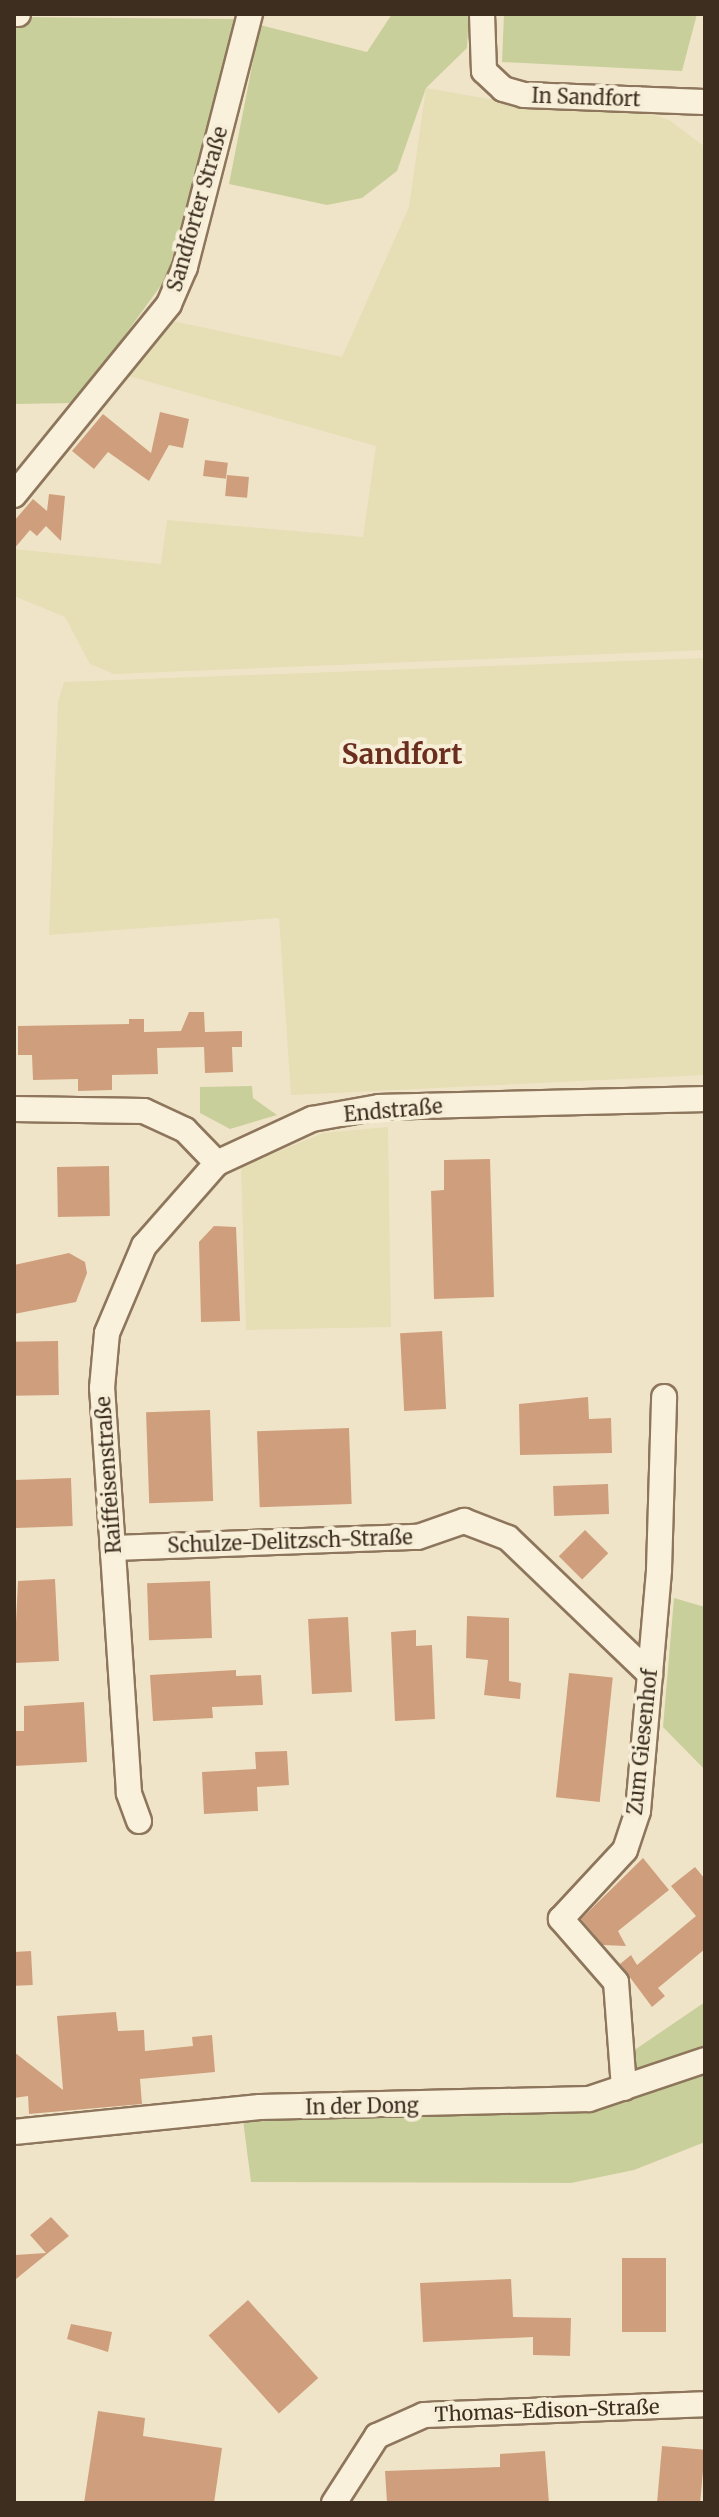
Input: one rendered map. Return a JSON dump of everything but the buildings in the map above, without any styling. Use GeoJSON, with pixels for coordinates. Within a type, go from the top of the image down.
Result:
{"type":"FeatureCollection","features":[{"type":"Feature","properties":{"kind":"street","name":"Sandforter Straße"},"geometry":{"type":"LineString","coordinates":[[14,495],[169,304],[185,267],[250,14]]}},
{"type":"Feature","properties":{"kind":"street","name":"In Sandfort"},"geometry":{"type":"LineString","coordinates":[[482,14],[484,71],[503,89],[524,95],[705,102]]}},
{"type":"Feature","properties":{"kind":"street","name":"Endstraße"},"geometry":{"type":"LineString","coordinates":[[217,1163],[312,1119],[379,1107],[705,1099]]}},
{"type":"Feature","properties":{"kind":"street"},"geometry":{"type":"LineString","coordinates":[[14,1109],[144,1111],[185,1130],[217,1163]]}},
{"type":"Feature","properties":{"kind":"street","name":"Raiffeisenstraße"},"geometry":{"type":"LineString","coordinates":[[139,1821],[129,1793],[102,1388],[107,1333],[144,1246],[217,1163]]}},
{"type":"Feature","properties":{"kind":"street","name":"Zum Giesenhof"},"geometry":{"type":"LineString","coordinates":[[624,2088],[616,1982],[561,1919],[625,1850],[638,1811],[650,1674],[664,1397]]}},
{"type":"Feature","properties":{"kind":"street","name":"Schulze-Delitzsch-Straße"},"geometry":{"type":"LineString","coordinates":[[114,1548],[418,1537],[464,1521],[508,1538],[650,1674]]}},
{"type":"Feature","properties":{"kind":"street","name":"In der Dong"},"geometry":{"type":"LineString","coordinates":[[14,2132],[260,2107],[534,2103],[589,2099],[705,2060]]}},
{"type":"Feature","properties":{"kind":"street","name":"Thomas-Edison-Straße"},"geometry":{"type":"LineString","coordinates":[[334,2503],[377,2436],[424,2415],[705,2404]]}},
{"type":"Feature","properties":{"kind":"shaded area"},"geometry":{"type":"Polygon","coordinates":[[[426,88],[512,103],[629,107],[669,120],[705,147],[705,650],[114,674],[90,664],[65,617],[14,596],[14,549],[161,564],[167,520],[363,537],[376,446],[125,375],[172,321],[342,357],[409,207],[426,88]]]}},
{"type":"Feature","properties":{"kind":"shaded area"},"geometry":{"type":"Polygon","coordinates":[[[705,658],[705,1075],[291,1095],[279,918],[49,935],[58,702],[64,682],[705,658]]]}},
{"type":"Feature","properties":{"kind":"shaded area"},"geometry":{"type":"Polygon","coordinates":[[[388,1127],[391,1327],[246,1330],[241,1167],[323,1133],[388,1127]]]}},
{"type":"Feature","properties":{"kind":"green space"},"geometry":{"type":"Polygon","coordinates":[[[392,14],[469,14],[467,48],[426,88],[397,171],[362,198],[327,205],[229,184],[260,25],[367,52],[392,14]]]}},
{"type":"Feature","properties":{"kind":"green space"},"geometry":{"type":"Polygon","coordinates":[[[504,14],[697,14],[682,71],[502,62],[504,14]]]}},
{"type":"Feature","properties":{"kind":"green space"},"geometry":{"type":"Polygon","coordinates":[[[14,17],[236,19],[167,277],[76,403],[14,404],[14,17]]]}},
{"type":"Feature","properties":{"kind":"green space"},"geometry":{"type":"Polygon","coordinates":[[[252,1086],[253,1098],[277,1115],[230,1129],[200,1113],[200,1087],[252,1086]]]}},
{"type":"Feature","properties":{"kind":"green space"},"geometry":{"type":"Polygon","coordinates":[[[674,1598],[705,1607],[705,1770],[663,1727],[674,1598]]]}},
{"type":"Feature","properties":{"kind":"green space"},"geometry":{"type":"Polygon","coordinates":[[[705,2002],[705,2055],[636,2074],[636,2049],[705,2002]]]}},
{"type":"Feature","properties":{"kind":"green space"},"geometry":{"type":"Polygon","coordinates":[[[705,2072],[705,2142],[634,2170],[571,2183],[251,2182],[243,2120],[590,2110],[705,2072]]]}},
{"type":"Feature","properties":{"kind":"district","name":"Sandfort"},"geometry":{"type":"Point","coordinates":[402,754]}}]}
